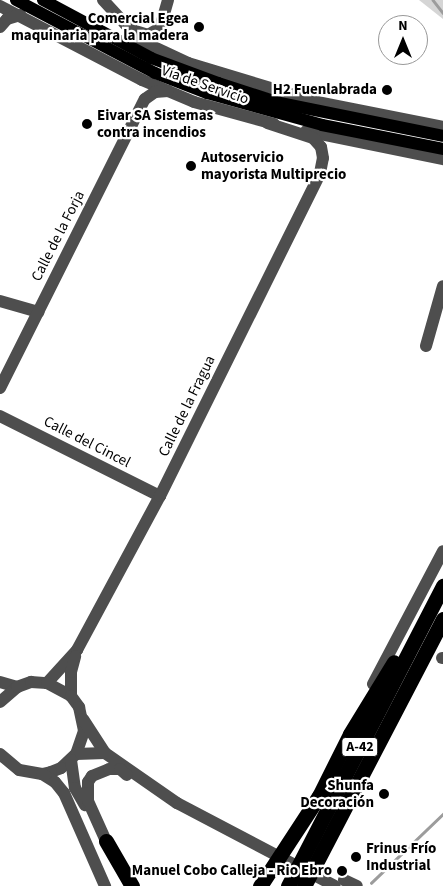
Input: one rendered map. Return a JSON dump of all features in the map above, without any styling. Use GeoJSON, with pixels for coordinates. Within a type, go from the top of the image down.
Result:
{"type":"FeatureCollection","features":[{"type":"Feature","properties":{"kind":"highway","name":"A-42"},"geometry":{"type":"LineString","coordinates":[[288,886],[443,586]]}},
{"type":"Feature","properties":{"kind":"highway"},"geometry":{"type":"LineString","coordinates":[[260,886],[318,796],[350,734],[408,640],[432,609]]}},
{"type":"Feature","properties":{"kind":"highway","name":"A-42"},"geometry":{"type":"LineString","coordinates":[[304,886],[442,622]]}},
{"type":"Feature","properties":{"kind":"highway"},"geometry":{"type":"LineString","coordinates":[[106,841],[132,886]]}},
{"type":"Feature","properties":{"kind":"main road"},"geometry":{"type":"LineString","coordinates":[[16,0],[154,72],[207,93],[322,125],[443,148]]}},
{"type":"Feature","properties":{"kind":"main road"},"geometry":{"type":"LineString","coordinates":[[44,0],[175,68],[280,103],[443,136]]}},
{"type":"Feature","properties":{"kind":"street","name":"Vía de Servicio"},"geometry":{"type":"LineString","coordinates":[[103,0],[141,41],[174,57],[264,88],[443,127]]}},
{"type":"Feature","properties":{"kind":"street","name":"Vía de Servicio"},"geometry":{"type":"LineString","coordinates":[[0,6],[142,80],[168,91],[267,123],[443,159]]}},
{"type":"Feature","properties":{"kind":"street"},"geometry":{"type":"LineString","coordinates":[[128,28],[148,35],[154,33],[160,28],[166,6]]}},
{"type":"Feature","properties":{"kind":"street"},"geometry":{"type":"LineString","coordinates":[[0,27],[7,20],[20,15]]}},
{"type":"Feature","properties":{"kind":"street"},"geometry":{"type":"LineString","coordinates":[[142,80],[145,99],[155,92],[168,91]]}},
{"type":"Feature","properties":{"kind":"street","name":"Calle de la Forja"},"geometry":{"type":"LineString","coordinates":[[0,388],[145,99]]}},
{"type":"Feature","properties":{"kind":"street","name":"Calle de la Fragua"},"geometry":{"type":"LineString","coordinates":[[71,696],[71,672],[77,650],[160,496],[320,173],[323,158],[321,147],[313,138],[267,123]]}},
{"type":"Feature","properties":{"kind":"street"},"geometry":{"type":"LineString","coordinates":[[426,346],[443,286]]}},
{"type":"Feature","properties":{"kind":"street"},"geometry":{"type":"LineString","coordinates":[[0,301],[38,312]]}},
{"type":"Feature","properties":{"kind":"street","name":"Calle del Cincel"},"geometry":{"type":"LineString","coordinates":[[0,416],[160,496]]}},
{"type":"Feature","properties":{"kind":"street"},"geometry":{"type":"LineString","coordinates":[[350,734],[443,551]]}},
{"type":"Feature","properties":{"kind":"street","name":"Calle de la Fragua"},"geometry":{"type":"LineString","coordinates":[[47,683],[77,650]]}},
{"type":"Feature","properties":{"kind":"street"},"geometry":{"type":"LineString","coordinates":[[0,682],[17,687]]}},
{"type":"Feature","properties":{"kind":"street"},"geometry":{"type":"LineString","coordinates":[[0,702],[17,687],[32,682],[47,683],[71,696],[105,753],[178,803]]}},
{"type":"Feature","properties":{"kind":"street"},"geometry":{"type":"LineString","coordinates":[[83,719],[84,731],[74,757],[75,788],[106,841]]}},
{"type":"Feature","properties":{"kind":"street"},"geometry":{"type":"LineString","coordinates":[[0,754],[19,770],[42,774],[61,768],[74,757],[105,753]]}},
{"type":"Feature","properties":{"kind":"street"},"geometry":{"type":"LineString","coordinates":[[106,841],[86,790],[92,776],[100,771],[120,770],[148,789],[178,803],[230,832],[342,884],[357,886]]}},
{"type":"Feature","properties":{"kind":"street"},"geometry":{"type":"LineString","coordinates":[[42,774],[64,793],[104,886]]}},
{"type":"Feature","properties":{"kind":"street"},"geometry":{"type":"LineString","coordinates":[[269,886],[318,796]]}},
{"type":"Feature","properties":{"kind":"shaded area"},"geometry":{"type":"Polygon","coordinates":[[[419,0],[443,0],[443,19],[419,0]]]}},
{"type":"Feature","properties":{"kind":"waterway"},"geometry":{"type":"LineString","coordinates":[[433,0],[443,13]]}},
{"type":"Feature","properties":{"kind":"waterway"},"geometry":{"type":"LineString","coordinates":[[371,883],[443,814]]}},
{"type":"Feature","properties":{"kind":"place","name":"Comercial Egea maquinaria para la madera"},"geometry":{"type":"Point","coordinates":[199,27]}},
{"type":"Feature","properties":{"kind":"place","name":"H2 Fuenlabrada"},"geometry":{"type":"Point","coordinates":[387,90]}},
{"type":"Feature","properties":{"kind":"place","name":"Eivar SA Sistemas contra incendios"},"geometry":{"type":"Point","coordinates":[87,124]}},
{"type":"Feature","properties":{"kind":"place","name":"Autoservicio mayorista Multiprecio"},"geometry":{"type":"Point","coordinates":[191,166]}},
{"type":"Feature","properties":{"kind":"place","name":"Shunfa Decoración"},"geometry":{"type":"Point","coordinates":[384,794]}},
{"type":"Feature","properties":{"kind":"place","name":"Frinus Frío Industrial"},"geometry":{"type":"Point","coordinates":[356,857]}},
{"type":"Feature","properties":{"kind":"place","name":"Manuel Cobo Calleja - Rio Ebro"},"geometry":{"type":"Point","coordinates":[342,871]}}]}
